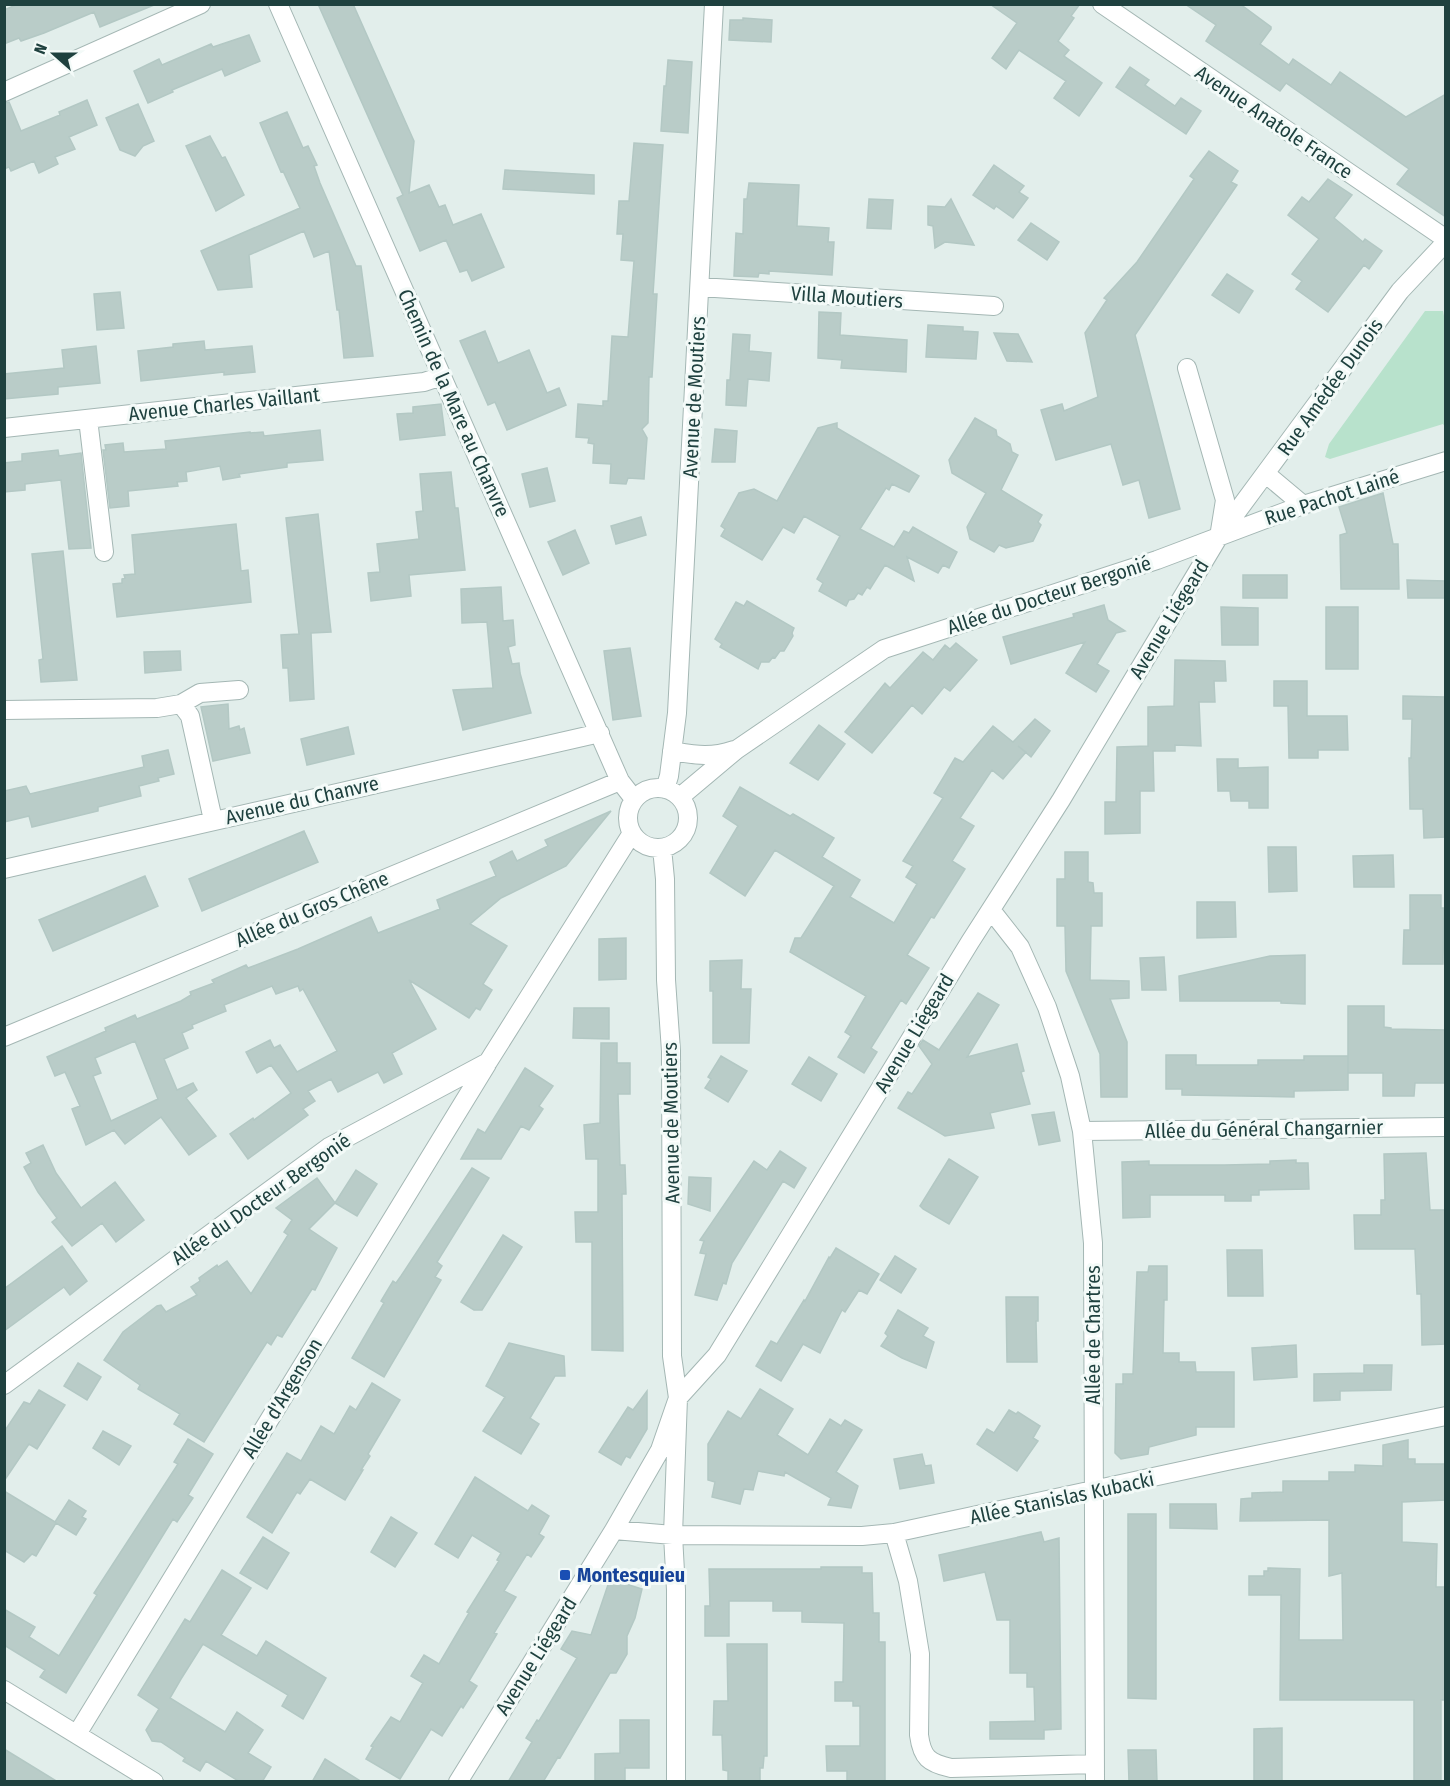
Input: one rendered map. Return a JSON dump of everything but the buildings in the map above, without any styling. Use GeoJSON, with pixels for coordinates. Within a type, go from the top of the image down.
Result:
{"type":"FeatureCollection","features":[{"type":"Feature","properties":{"kind":"street"},"geometry":{"type":"LineString","coordinates":[[4,92],[201,4]]}},
{"type":"Feature","properties":{"kind":"street","name":"Chemin de la Mare au Chanvre"},"geometry":{"type":"LineString","coordinates":[[278,4],[620,781],[634,799]]}},
{"type":"Feature","properties":{"kind":"street","name":"Avenue de Moutiers"},"geometry":{"type":"LineString","coordinates":[[672,793],[669,776],[678,702],[714,4]]}},
{"type":"Feature","properties":{"kind":"street","name":"Avenue Anatole France"},"geometry":{"type":"LineString","coordinates":[[1102,4],[1446,241]]}},
{"type":"Feature","properties":{"kind":"street","name":"Rue Amédée Dunois"},"geometry":{"type":"LineString","coordinates":[[1219,536],[1400,291],[1446,241]]}},
{"type":"Feature","properties":{"kind":"street","name":"Villa Moutiers"},"geometry":{"type":"LineString","coordinates":[[700,287],[994,306]]}},
{"type":"Feature","properties":{"kind":"street"},"geometry":{"type":"LineString","coordinates":[[1187,368],[1225,500],[1219,536]]}},
{"type":"Feature","properties":{"kind":"street","name":"Avenue Charles Vaillant"},"geometry":{"type":"LineString","coordinates":[[4,428],[424,382],[442,376]]}},
{"type":"Feature","properties":{"kind":"street"},"geometry":{"type":"LineString","coordinates":[[88,419],[104,552]]}},
{"type":"Feature","properties":{"kind":"street","name":"Rue Pachot Lainé"},"geometry":{"type":"LineString","coordinates":[[1219,536],[1303,505],[1446,461]]}},
{"type":"Feature","properties":{"kind":"street"},"geometry":{"type":"LineString","coordinates":[[1266,474],[1303,505]]}},
{"type":"Feature","properties":{"kind":"street","name":"Allée du Docteur Bergonié"},"geometry":{"type":"LineString","coordinates":[[672,793],[884,650],[1157,560],[1219,536]]}},
{"type":"Feature","properties":{"kind":"street","name":"Avenue Liégeard"},"geometry":{"type":"LineString","coordinates":[[458,1782],[614,1530],[660,1450],[678,1398],[717,1355],[1067,790],[1219,536]]}},
{"type":"Feature","properties":{"kind":"street"},"geometry":{"type":"LineString","coordinates":[[4,710],[157,708],[181,704],[200,693],[239,690]]}},
{"type":"Feature","properties":{"kind":"street"},"geometry":{"type":"LineString","coordinates":[[181,704],[190,716],[213,820]]}},
{"type":"Feature","properties":{"kind":"street","name":"Avenue du Chanvre"},"geometry":{"type":"LineString","coordinates":[[4,869],[600,733]]}},
{"type":"Feature","properties":{"kind":"street","name":"Allée du Docteur Bergonié"},"geometry":{"type":"LineString","coordinates":[[672,751],[718,756],[736,750]]}},
{"type":"Feature","properties":{"kind":"street","name":"Allée du Gros Chêne"},"geometry":{"type":"LineString","coordinates":[[4,1037],[620,781]]}},
{"type":"Feature","properties":{"kind":"street"},"geometry":{"type":"LineString","coordinates":[[655,788],[672,793],[685,805],[688,815],[683,834],[676,842],[662,848],[642,844],[632,833],[628,816],[634,799],[647,790],[655,788]]}},
{"type":"Feature","properties":{"kind":"street","name":"Allée du Docteur Bergonié"},"geometry":{"type":"LineString","coordinates":[[4,1385],[329,1147],[488,1062],[632,833]]}},
{"type":"Feature","properties":{"kind":"street","name":"Avenue de Moutiers"},"geometry":{"type":"LineString","coordinates":[[662,848],[666,980],[672,1051],[672,1356],[678,1398],[673,1535],[676,1590],[676,1782]]}},
{"type":"Feature","properties":{"kind":"street","name":"Allée de Chartres"},"geometry":{"type":"LineString","coordinates":[[991,910],[1020,947],[1047,1006],[1070,1076],[1082,1131],[1093,1243],[1092,1491],[1095,1773]]}},
{"type":"Feature","properties":{"kind":"street","name":"Allée d'Argenson"},"geometry":{"type":"LineString","coordinates":[[77,1734],[488,1062]]}},
{"type":"Feature","properties":{"kind":"street","name":"Allée du Général Changarnier"},"geometry":{"type":"LineString","coordinates":[[1082,1131],[1446,1127]]}},
{"type":"Feature","properties":{"kind":"street","name":"Allée Stanislas Kubacki"},"geometry":{"type":"LineString","coordinates":[[673,1535],[862,1536],[894,1533],[1446,1416]]}},
{"type":"Feature","properties":{"kind":"street"},"geometry":{"type":"LineString","coordinates":[[614,1530],[673,1535]]}},
{"type":"Feature","properties":{"kind":"street"},"geometry":{"type":"LineString","coordinates":[[894,1533],[908,1581],[920,1654],[919,1735],[925,1756],[933,1762],[951,1767],[1095,1773]]}},
{"type":"Feature","properties":{"kind":"street"},"geometry":{"type":"LineString","coordinates":[[4,1690],[154,1782]]}},
{"type":"Feature","properties":{"kind":"green space"},"geometry":{"type":"Polygon","coordinates":[[[1425,311],[1443,311],[1445,321],[1445,427],[1443,424],[1330,459],[1325,457],[1329,444],[1425,311]]]}},
{"type":"Feature","properties":{"kind":"place","name":"Montesquieu"},"geometry":{"type":"Point","coordinates":[565,1575]}}]}
